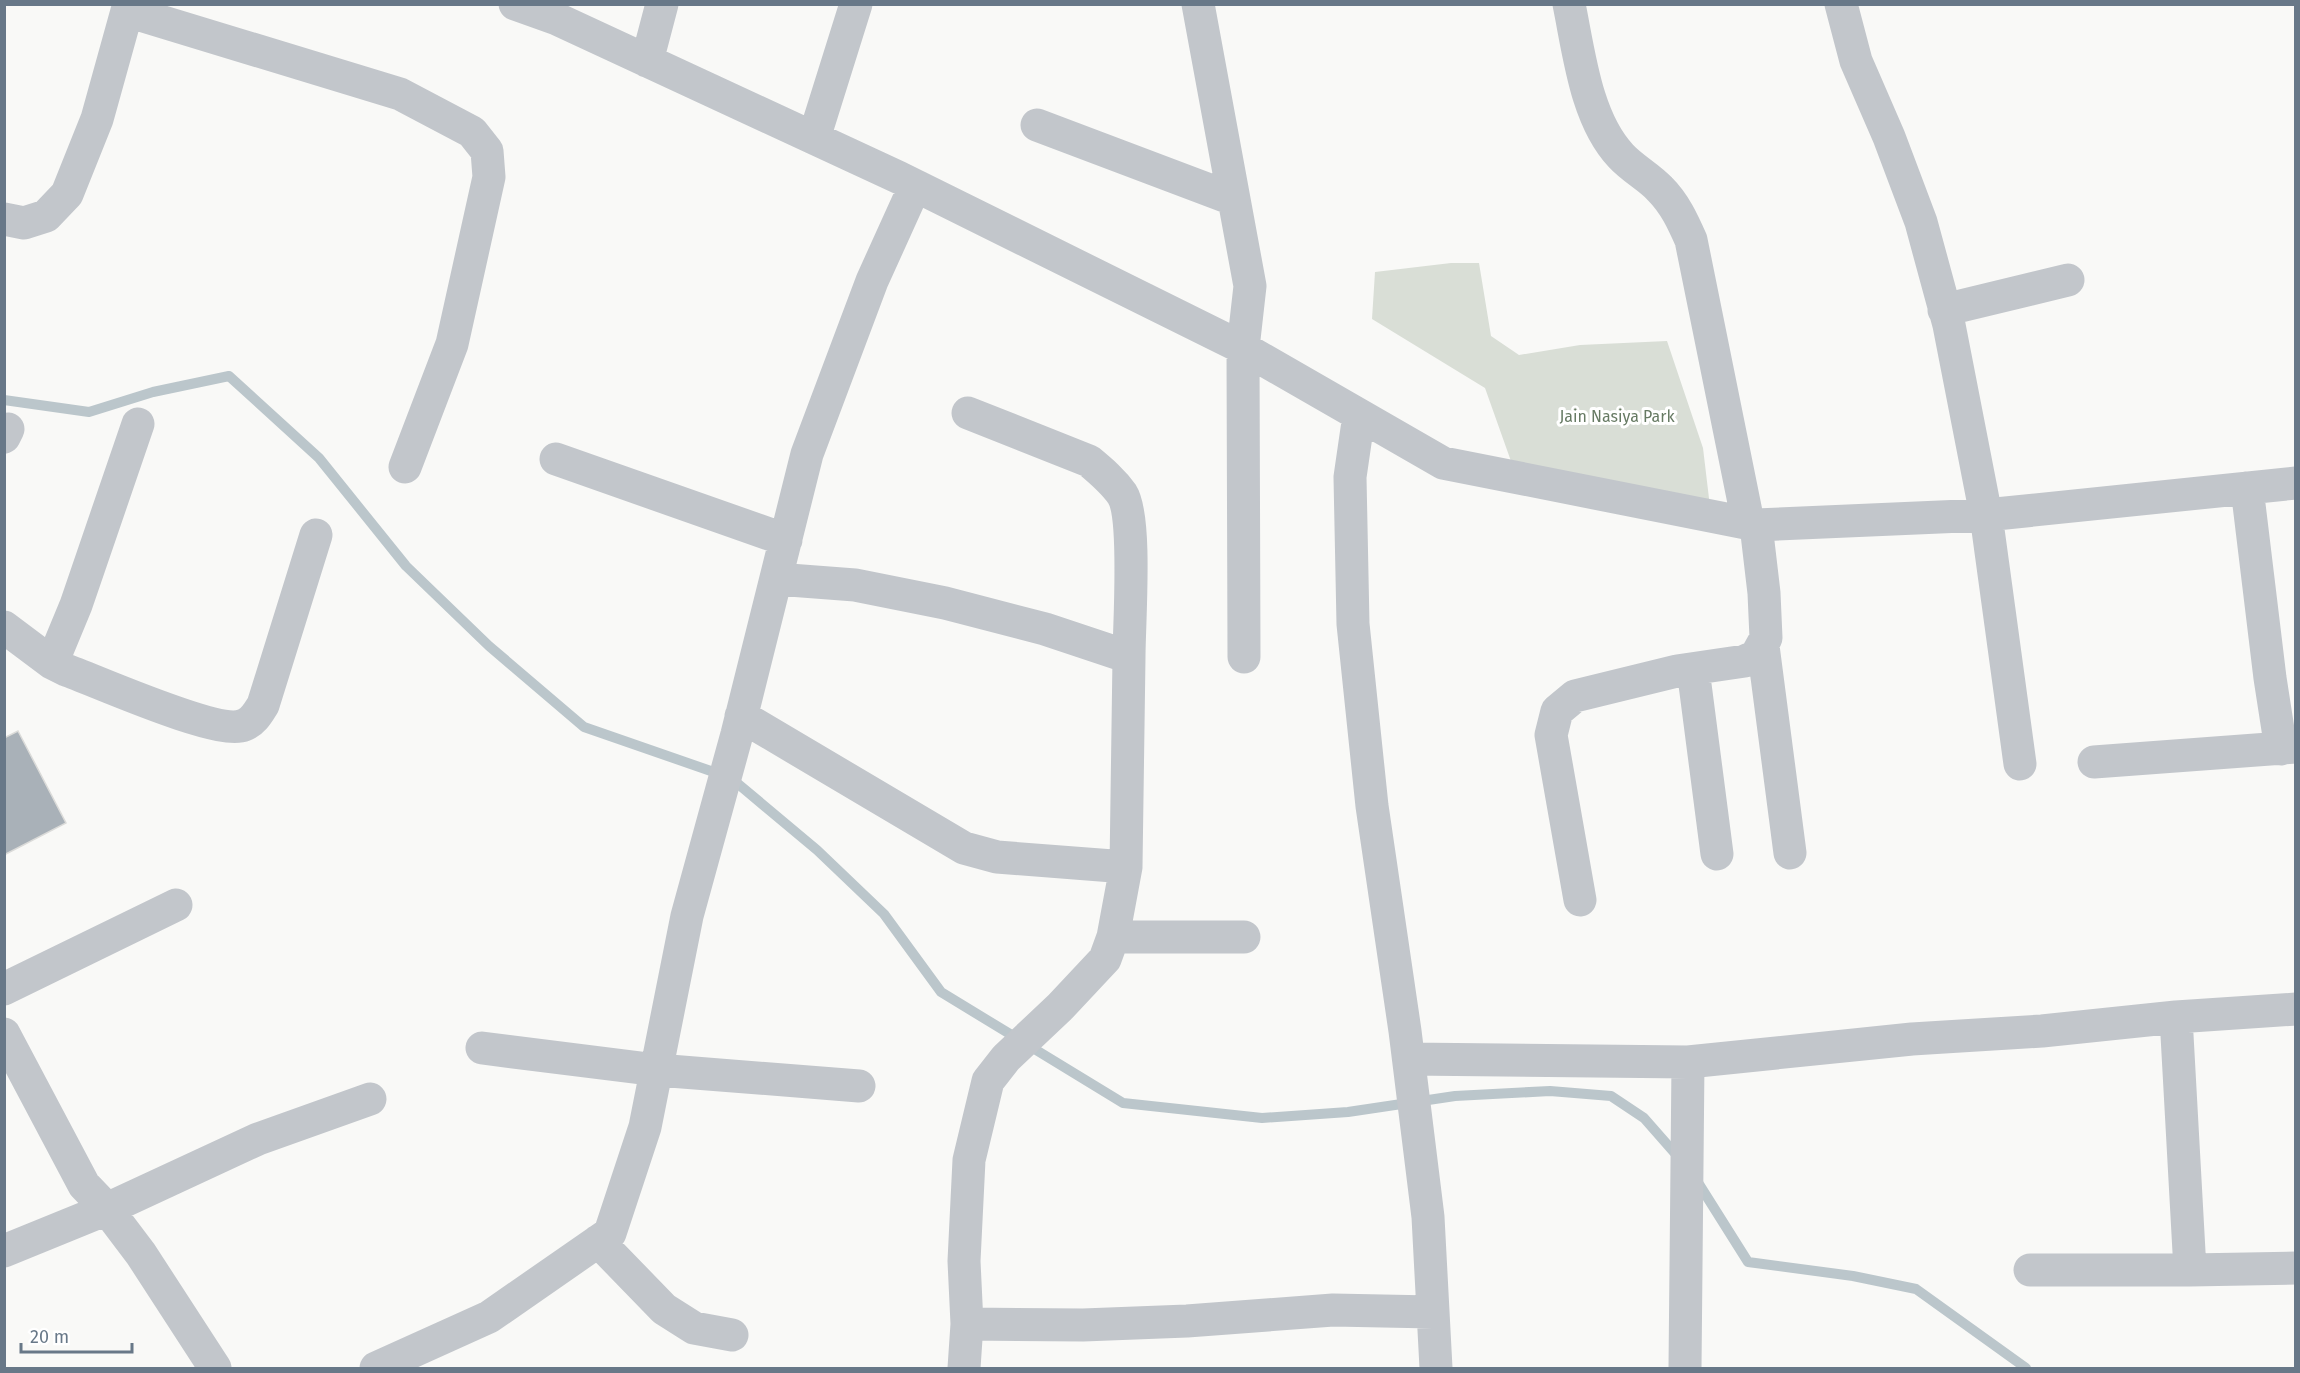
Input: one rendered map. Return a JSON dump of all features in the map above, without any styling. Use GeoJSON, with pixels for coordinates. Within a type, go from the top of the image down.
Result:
{"type":"FeatureCollection","features":[{"type":"Feature","properties":{"kind":"street"},"geometry":{"type":"LineString","coordinates":[[515,4],[557,19],[814,138],[1243,348],[1443,463],[1752,524],[1986,515],[2295,483]]}},
{"type":"Feature","properties":{"kind":"street"},"geometry":{"type":"LineString","coordinates":[[647,61],[662,4]]}},
{"type":"Feature","properties":{"kind":"street"},"geometry":{"type":"LineString","coordinates":[[814,138],[856,4]]}},
{"type":"Feature","properties":{"kind":"street"},"geometry":{"type":"LineString","coordinates":[[1198,4],[1250,286],[1243,348],[1244,657]]}},
{"type":"Feature","properties":{"kind":"street"},"geometry":{"type":"LineString","coordinates":[[1569,4],[1590,100],[1605,134],[1621,156],[1666,196],[1677,210],[1691,240],[1752,524],[1765,604],[1766,638],[1756,656],[1745,661],[1693,669],[1575,696],[1557,711],[1551,735],[1580,900]]}},
{"type":"Feature","properties":{"kind":"street"},"geometry":{"type":"LineString","coordinates":[[1841,4],[1856,61],[1889,137],[1921,222],[1944,310],[1986,515],[2020,764]]}},
{"type":"Feature","properties":{"kind":"street"},"geometry":{"type":"LineString","coordinates":[[4,219],[24,223],[46,216],[67,194],[97,119],[129,8],[400,94],[472,132],[487,151],[489,177],[452,344],[405,467]]}},
{"type":"Feature","properties":{"kind":"street"},"geometry":{"type":"LineString","coordinates":[[1036,125],[1233,199]]}},
{"type":"Feature","properties":{"kind":"street"},"geometry":{"type":"LineString","coordinates":[[376,1368],[489,1317],[610,1233],[645,1127],[687,916],[739,725],[807,454],[872,281],[915,186]]}},
{"type":"Feature","properties":{"kind":"street"},"geometry":{"type":"LineString","coordinates":[[1944,310],[2068,280]]}},
{"type":"Feature","properties":{"kind":"street"},"geometry":{"type":"LineString","coordinates":[[964,1368],[967,1324],[964,1261],[969,1160],[988,1081],[1006,1058],[1060,1007],[1105,959],[1113,937],[1126,867],[1131,526],[1123,496],[1106,475],[1089,461],[968,413]]}},
{"type":"Feature","properties":{"kind":"street"},"geometry":{"type":"LineString","coordinates":[[1359,415],[1350,477],[1353,624],[1372,806],[1410,1068],[1428,1217],[1436,1368]]}},
{"type":"Feature","properties":{"kind":"street"},"geometry":{"type":"LineString","coordinates":[[52,663],[76,605],[138,424]]}},
{"type":"Feature","properties":{"kind":"street"},"geometry":{"type":"LineString","coordinates":[[556,459],[786,540]]}},
{"type":"Feature","properties":{"kind":"street"},"geometry":{"type":"LineString","coordinates":[[2094,762],[2288,748],[2270,678],[2247,488]]}},
{"type":"Feature","properties":{"kind":"street"},"geometry":{"type":"LineString","coordinates":[[4,627],[52,663],[187,716],[228,726],[243,726],[255,718],[262,705],[316,535]]}},
{"type":"Feature","properties":{"kind":"street"},"geometry":{"type":"LineString","coordinates":[[776,579],[855,585],[945,603],[1045,629],[1129,657]]}},
{"type":"Feature","properties":{"kind":"street"},"geometry":{"type":"LineString","coordinates":[[1763,646],[1790,853]]}},
{"type":"Feature","properties":{"kind":"street"},"geometry":{"type":"LineString","coordinates":[[1693,669],[1717,854]]}},
{"type":"Feature","properties":{"kind":"street"},"geometry":{"type":"LineString","coordinates":[[739,725],[964,848],[997,857],[1126,867]]}},
{"type":"Feature","properties":{"kind":"street"},"geometry":{"type":"LineString","coordinates":[[4,989],[176,905]]}},
{"type":"Feature","properties":{"kind":"street"},"geometry":{"type":"LineString","coordinates":[[1113,937],[1244,937]]}},
{"type":"Feature","properties":{"kind":"street"},"geometry":{"type":"LineString","coordinates":[[1410,1068],[1689,1062],[1912,1039],[2042,1032],[2176,1017],[2295,1009]]}},
{"type":"Feature","properties":{"kind":"street"},"geometry":{"type":"LineString","coordinates":[[2176,1017],[2190,1270]]}},
{"type":"Feature","properties":{"kind":"street"},"geometry":{"type":"LineString","coordinates":[[4,1034],[84,1185],[141,1254],[215,1368]]}},
{"type":"Feature","properties":{"kind":"street"},"geometry":{"type":"LineString","coordinates":[[482,1048],[657,1070],[859,1086]]}},
{"type":"Feature","properties":{"kind":"street"},"geometry":{"type":"LineString","coordinates":[[1685,1368],[1684,1294],[1689,1062]]}},
{"type":"Feature","properties":{"kind":"street"},"geometry":{"type":"LineString","coordinates":[[4,1251],[106,1209],[258,1139],[370,1099]]}},
{"type":"Feature","properties":{"kind":"street"},"geometry":{"type":"LineString","coordinates":[[598,1241],[664,1309],[694,1328],[732,1335]]}},
{"type":"Feature","properties":{"kind":"street"},"geometry":{"type":"LineString","coordinates":[[2030,1270],[2295,1268]]}},
{"type":"Feature","properties":{"kind":"street"},"geometry":{"type":"LineString","coordinates":[[967,1324],[1083,1325],[1187,1321],[1333,1310],[1433,1312]]}},
{"type":"Feature","properties":{"kind":"green space","name":"Jain Nasiya Park"},"geometry":{"type":"Polygon","coordinates":[[[1451,263],[1479,263],[1491,336],[1519,355],[1580,345],[1667,341],[1703,448],[1711,515],[1512,464],[1485,388],[1372,319],[1375,272],[1451,263]]]}},
{"type":"Feature","properties":{"kind":"building"},"geometry":{"type":"Polygon","coordinates":[[[18,731],[66,823],[4,855],[4,738],[18,731]]]}},
{"type":"Feature","properties":{"kind":"waterway"},"geometry":{"type":"LineString","coordinates":[[4,400],[89,412],[153,392],[229,376],[319,458],[406,566],[489,646],[584,727],[731,778],[817,850],[884,914],[941,992],[1123,1103],[1262,1118],[1348,1112],[1455,1096],[1550,1091],[1611,1096],[1644,1118],[1680,1159]]}},
{"type":"Feature","properties":{"kind":"waterway"},"geometry":{"type":"LineString","coordinates":[[1697,1181],[1748,1262],[1853,1276],[1916,1289],[2026,1368]]}}]}
